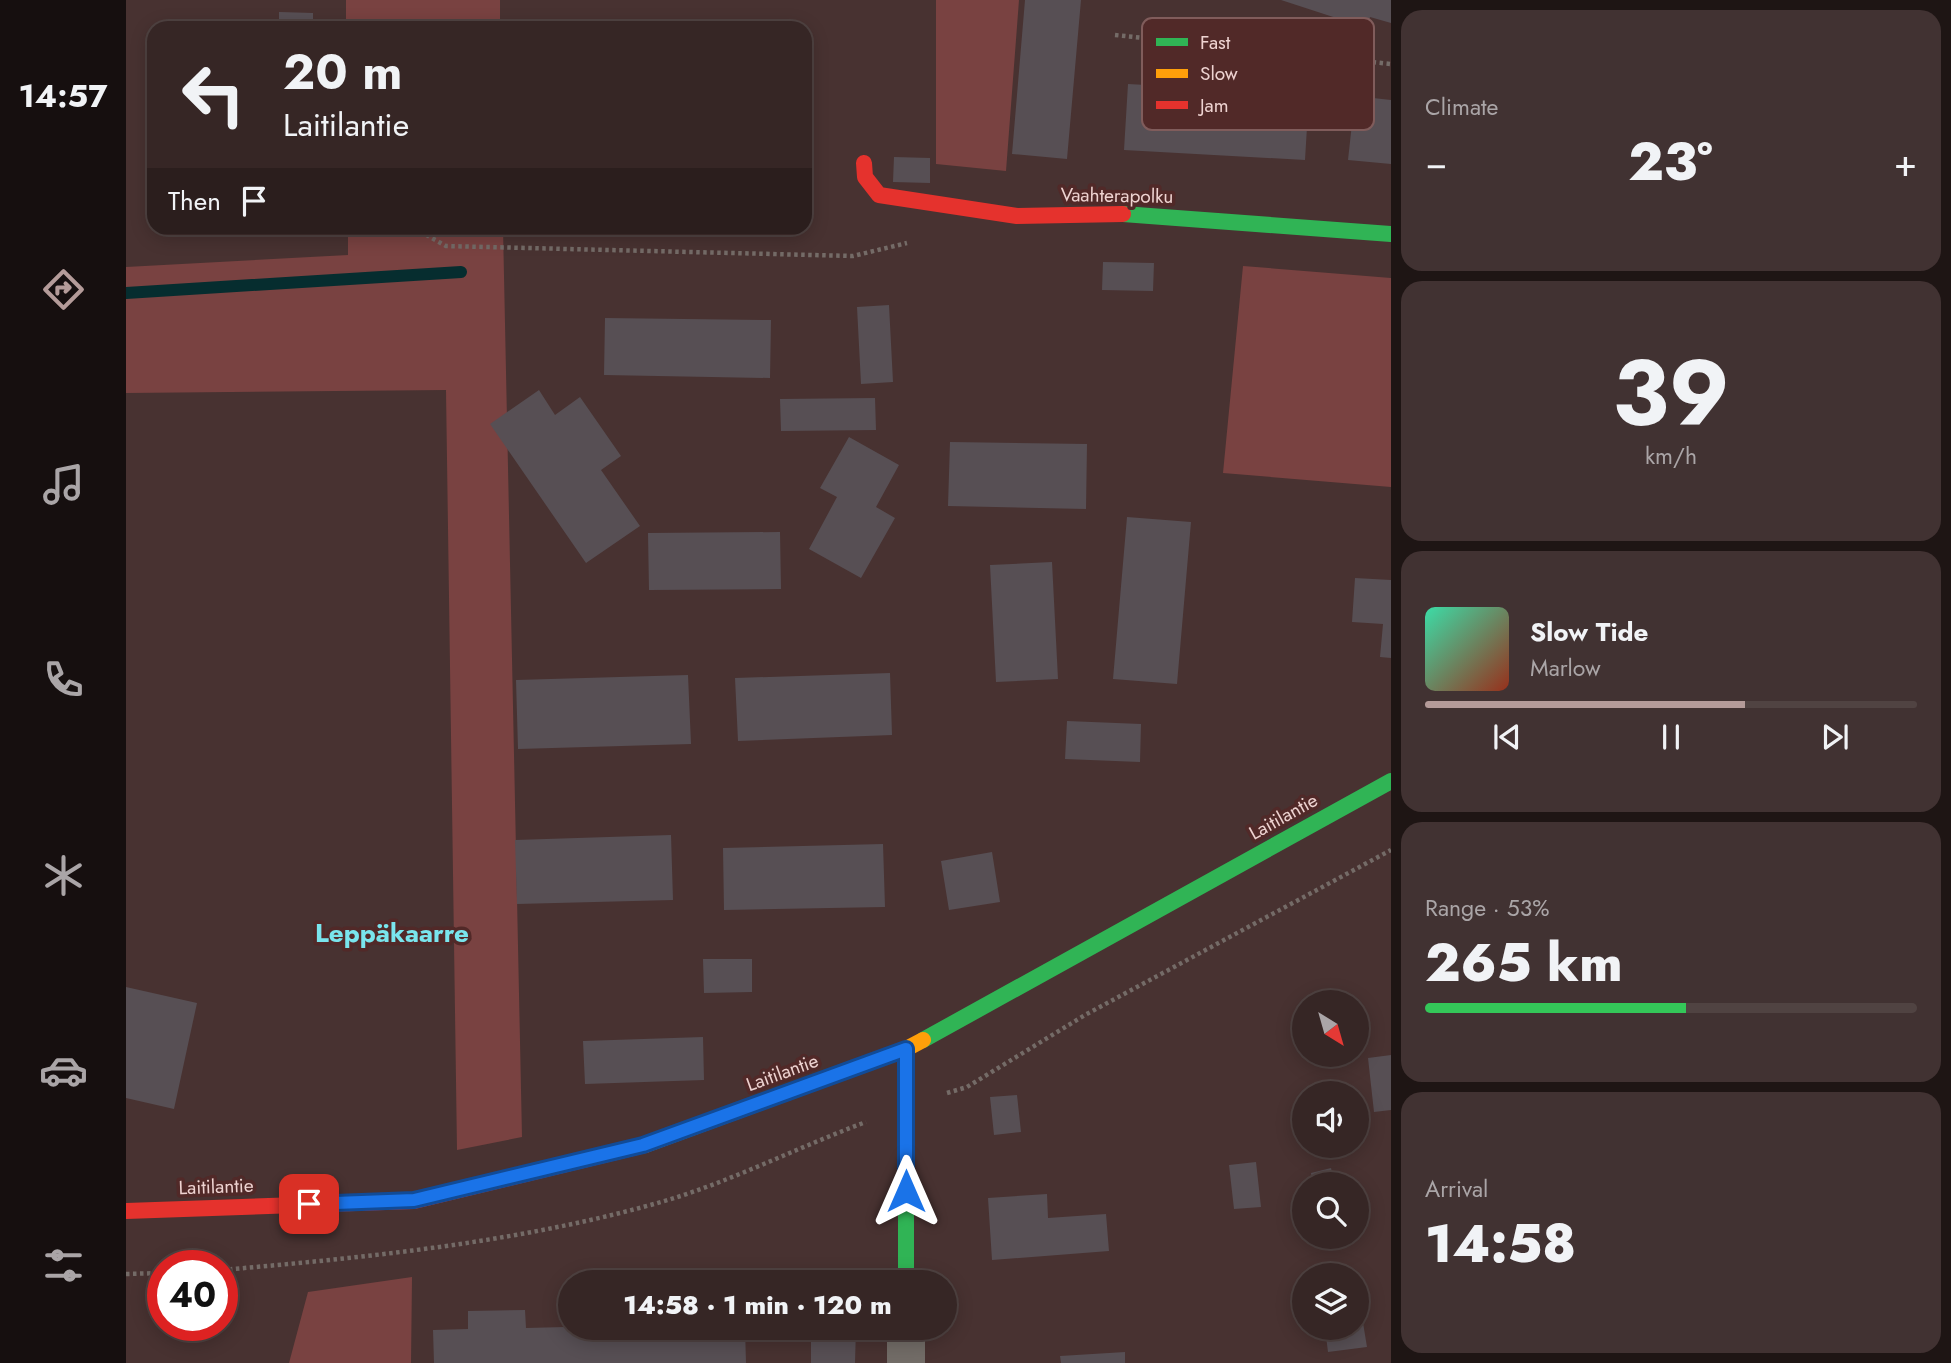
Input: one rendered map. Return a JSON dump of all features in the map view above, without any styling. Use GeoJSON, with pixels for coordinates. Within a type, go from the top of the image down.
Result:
{"type":"FeatureCollection","features":[{"type":"Feature","properties":{"kind":"street","name":"Vaahterapolku"},"geometry":{"type":"LineString","coordinates":[[863,163],[865,177],[879,195],[938,206],[1017,216],[1096,213],[1205,218],[1391,234]]}},
{"type":"Feature","properties":{"kind":"street","name":"Laitilantie"},"geometry":{"type":"LineString","coordinates":[[126,1210],[414,1200],[643,1145],[906,1049],[1391,780]]}},
{"type":"Feature","properties":{"kind":"street"},"geometry":{"type":"LineString","coordinates":[[906,1049],[906,1270]]}},
{"type":"Feature","properties":{"kind":"street"},"geometry":{"type":"LineString","coordinates":[[906,1340],[906,1363]]}},
{"type":"Feature","properties":{"kind":"path"},"geometry":{"type":"LineString","coordinates":[[1115,35],[1142,38]]}},
{"type":"Feature","properties":{"kind":"path"},"geometry":{"type":"LineString","coordinates":[[426,235],[446,246],[853,256],[916,241]]}},
{"type":"Feature","properties":{"kind":"path"},"geometry":{"type":"LineString","coordinates":[[126,1274],[147,1273]]}},
{"type":"Feature","properties":{"kind":"shaded area"},"geometry":{"type":"Polygon","coordinates":[[[346,0],[500,0],[500,21],[346,21],[346,0]]]}},
{"type":"Feature","properties":{"kind":"shaded area"},"geometry":{"type":"Polygon","coordinates":[[[936,0],[1019,0],[1006,171],[936,164],[936,0]]]}},
{"type":"Feature","properties":{"kind":"shaded area"},"geometry":{"type":"Polygon","coordinates":[[[348,235],[503,235],[522,1137],[457,1150],[446,390],[126,393],[126,267],[348,255],[348,235]]]}},
{"type":"Feature","properties":{"kind":"shaded area"},"geometry":{"type":"Polygon","coordinates":[[[1243,266],[1391,278],[1391,487],[1223,473],[1243,266]]]}},
{"type":"Feature","properties":{"kind":"shaded area"},"geometry":{"type":"Polygon","coordinates":[[[412,1277],[411,1363],[289,1363],[308,1292],[412,1277]]]}},
{"type":"Feature","properties":{"kind":"building"},"geometry":{"type":"Polygon","coordinates":[[[1025,0],[1081,0],[1067,159],[1012,154],[1025,0]]]}},
{"type":"Feature","properties":{"kind":"building"},"geometry":{"type":"Polygon","coordinates":[[[1281,0],[1391,0],[1391,23],[1370,17],[1336,18],[1281,0]]]}},
{"type":"Feature","properties":{"kind":"building"},"geometry":{"type":"Polygon","coordinates":[[[279,12],[313,13],[313,21],[279,21],[279,12]]]}},
{"type":"Feature","properties":{"kind":"building"},"geometry":{"type":"Polygon","coordinates":[[[1128,84],[1142,85],[1142,130],[1307,130],[1305,160],[1124,150],[1128,84]]]}},
{"type":"Feature","properties":{"kind":"building"},"geometry":{"type":"Polygon","coordinates":[[[1374,98],[1391,100],[1391,164],[1348,160],[1351,130],[1374,130],[1374,98]]]}},
{"type":"Feature","properties":{"kind":"building"},"geometry":{"type":"Polygon","coordinates":[[[894,157],[930,158],[930,183],[893,182],[894,157]]]}},
{"type":"Feature","properties":{"kind":"building"},"geometry":{"type":"Polygon","coordinates":[[[1103,262],[1154,263],[1153,291],[1102,290],[1103,262]]]}},
{"type":"Feature","properties":{"kind":"building"},"geometry":{"type":"Polygon","coordinates":[[[889,305],[893,382],[861,384],[857,307],[889,305]]]}},
{"type":"Feature","properties":{"kind":"building"},"geometry":{"type":"Polygon","coordinates":[[[605,318],[771,320],[770,378],[604,375],[605,318]]]}},
{"type":"Feature","properties":{"kind":"building"},"geometry":{"type":"Polygon","coordinates":[[[539,390],[555,415],[580,397],[621,456],[601,470],[640,526],[586,563],[490,424],[539,390]]]}},
{"type":"Feature","properties":{"kind":"building"},"geometry":{"type":"Polygon","coordinates":[[[875,398],[876,430],[781,431],[780,399],[875,398]]]}},
{"type":"Feature","properties":{"kind":"building"},"geometry":{"type":"Polygon","coordinates":[[[849,437],[899,465],[876,507],[895,518],[861,578],[809,549],[837,497],[820,488],[849,437]]]}},
{"type":"Feature","properties":{"kind":"building"},"geometry":{"type":"Polygon","coordinates":[[[950,442],[1087,444],[1086,509],[948,506],[950,442]]]}},
{"type":"Feature","properties":{"kind":"building"},"geometry":{"type":"Polygon","coordinates":[[[1127,517],[1191,522],[1177,684],[1113,679],[1127,517]]]}},
{"type":"Feature","properties":{"kind":"building"},"geometry":{"type":"Polygon","coordinates":[[[780,532],[781,589],[649,590],[648,533],[780,532]]]}},
{"type":"Feature","properties":{"kind":"building"},"geometry":{"type":"Polygon","coordinates":[[[1052,562],[1058,679],[996,682],[990,565],[1052,562]]]}},
{"type":"Feature","properties":{"kind":"building"},"geometry":{"type":"Polygon","coordinates":[[[1355,578],[1391,580],[1391,658],[1380,657],[1383,624],[1352,622],[1355,578]]]}},
{"type":"Feature","properties":{"kind":"building"},"geometry":{"type":"Polygon","coordinates":[[[890,673],[892,735],[738,741],[735,678],[890,673]]]}},
{"type":"Feature","properties":{"kind":"building"},"geometry":{"type":"Polygon","coordinates":[[[688,675],[691,744],[518,749],[516,680],[688,675]]]}},
{"type":"Feature","properties":{"kind":"building"},"geometry":{"type":"Polygon","coordinates":[[[1067,721],[1141,724],[1140,762],[1065,759],[1067,721]]]}},
{"type":"Feature","properties":{"kind":"building"},"geometry":{"type":"Polygon","coordinates":[[[671,835],[673,900],[517,904],[515,840],[671,835]]]}},
{"type":"Feature","properties":{"kind":"building"},"geometry":{"type":"Polygon","coordinates":[[[883,844],[885,907],[724,910],[723,848],[883,844]]]}},
{"type":"Feature","properties":{"kind":"building"},"geometry":{"type":"Polygon","coordinates":[[[992,852],[1000,902],[949,910],[941,861],[992,852]]]}},
{"type":"Feature","properties":{"kind":"building"},"geometry":{"type":"Polygon","coordinates":[[[703,959],[752,959],[752,992],[704,993],[703,959]]]}},
{"type":"Feature","properties":{"kind":"building"},"geometry":{"type":"Polygon","coordinates":[[[126,987],[197,1003],[174,1109],[126,1098],[126,987]]]}},
{"type":"Feature","properties":{"kind":"building"},"geometry":{"type":"Polygon","coordinates":[[[703,1037],[704,1080],[585,1084],[583,1041],[703,1037]]]}},
{"type":"Feature","properties":{"kind":"building"},"geometry":{"type":"Polygon","coordinates":[[[1391,1055],[1391,1110],[1374,1112],[1369,1058],[1391,1055]]]}},
{"type":"Feature","properties":{"kind":"building"},"geometry":{"type":"Polygon","coordinates":[[[1017,1095],[1021,1132],[994,1135],[990,1097],[1017,1095]]]}},
{"type":"Feature","properties":{"kind":"building"},"geometry":{"type":"Polygon","coordinates":[[[1256,1162],[1261,1207],[1234,1209],[1229,1165],[1256,1162]]]}},
{"type":"Feature","properties":{"kind":"building"},"geometry":{"type":"Polygon","coordinates":[[[1331,1168],[1332,1172],[1315,1172],[1331,1168]]]}},
{"type":"Feature","properties":{"kind":"building"},"geometry":{"type":"Polygon","coordinates":[[[1047,1194],[1048,1218],[1106,1214],[1109,1251],[992,1260],[988,1198],[1047,1194]]]}},
{"type":"Feature","properties":{"kind":"building"},"geometry":{"type":"Polygon","coordinates":[[[525,1310],[526,1328],[558,1327],[558,1340],[745,1340],[746,1363],[434,1363],[433,1330],[468,1329],[468,1311],[525,1310]]]}},
{"type":"Feature","properties":{"kind":"building"},"geometry":{"type":"Polygon","coordinates":[[[811,1340],[856,1340],[855,1363],[811,1363],[811,1340]]]}},
{"type":"Feature","properties":{"kind":"building"},"geometry":{"type":"Polygon","coordinates":[[[1326,1340],[1366,1340],[1367,1347],[1328,1352],[1326,1340]]]}},
{"type":"Feature","properties":{"kind":"building"},"geometry":{"type":"Polygon","coordinates":[[[1125,1352],[1125,1363],[1061,1363],[1060,1356],[1125,1352]]]}},
{"type":"Feature","properties":{"kind":"waterway"},"geometry":{"type":"LineString","coordinates":[[126,293],[461,272]]}},
{"type":"Feature","properties":{"kind":"traffic: fast"},"geometry":{"type":"LineString","coordinates":[[1123,214],[1391,234]]}},
{"type":"Feature","properties":{"kind":"traffic: fast"},"geometry":{"type":"LineString","coordinates":[[923,1040],[1391,781]]}},
{"type":"Feature","properties":{"kind":"traffic: fast"},"geometry":{"type":"LineString","coordinates":[[906,1049],[906,1270]]}},
{"type":"Feature","properties":{"kind":"traffic: slow"},"geometry":{"type":"LineString","coordinates":[[645,1145],[906,1049],[923,1040]]}},
{"type":"Feature","properties":{"kind":"traffic: jam"},"geometry":{"type":"LineString","coordinates":[[864,163],[865,177],[879,195],[1017,216],[1123,214]]}},
{"type":"Feature","properties":{"kind":"traffic: jam"},"geometry":{"type":"LineString","coordinates":[[126,1211],[414,1201],[645,1145]]}},
{"type":"Feature","properties":{"kind":"district","name":"Leppäkaarre"},"geometry":{"type":"Point","coordinates":[392,933]}},
{"type":"Feature","properties":{"kind":"route"},"geometry":{"type":"LineString","coordinates":[[309,1204],[414,1200],[643,1145],[906,1049],[906,1191]]}}]}
